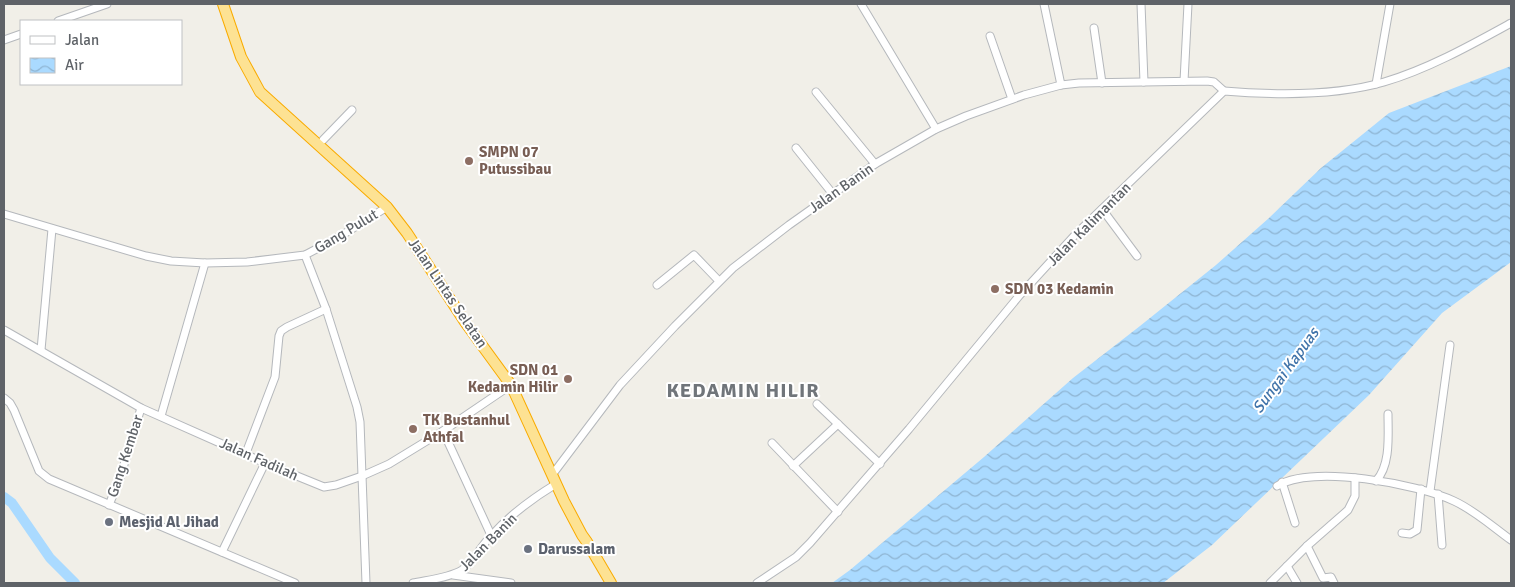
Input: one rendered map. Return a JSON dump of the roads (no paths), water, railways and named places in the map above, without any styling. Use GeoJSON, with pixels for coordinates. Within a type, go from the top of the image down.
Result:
{"type":"FeatureCollection","features":[{"type":"Feature","properties":{"kind":"highway","name":"Jalan Lintas Selatan"},"geometry":{"type":"LineString","coordinates":[[223,4],[241,57],[260,92],[390,202],[456,304],[516,380],[557,482]]}},
{"type":"Feature","properties":{"kind":"highway","name":"Jalan Lintas Selatan"},"geometry":{"type":"LineString","coordinates":[[229,4],[247,56],[265,89],[323,140],[386,206],[407,233],[512,385],[557,482],[588,537],[587,542],[611,583]]}},
{"type":"Feature","properties":{"kind":"street"},"geometry":{"type":"LineString","coordinates":[[61,20],[107,4]]}},
{"type":"Feature","properties":{"kind":"street"},"geometry":{"type":"LineString","coordinates":[[862,4],[936,129]]}},
{"type":"Feature","properties":{"kind":"street"},"geometry":{"type":"LineString","coordinates":[[1044,4],[1061,85]]}},
{"type":"Feature","properties":{"kind":"street"},"geometry":{"type":"LineString","coordinates":[[1141,4],[1144,82]]}},
{"type":"Feature","properties":{"kind":"street"},"geometry":{"type":"LineString","coordinates":[[1184,81],[1188,4]]}},
{"type":"Feature","properties":{"kind":"street"},"geometry":{"type":"LineString","coordinates":[[1376,84],[1390,4]]}},
{"type":"Feature","properties":{"kind":"street"},"geometry":{"type":"LineString","coordinates":[[1224,91],[1248,93],[1303,92],[1352,89],[1376,84],[1423,68],[1511,23]]}},
{"type":"Feature","properties":{"kind":"street"},"geometry":{"type":"LineString","coordinates":[[1094,28],[1102,83]]}},
{"type":"Feature","properties":{"kind":"street"},"geometry":{"type":"LineString","coordinates":[[4,40],[20,34]]}},
{"type":"Feature","properties":{"kind":"street"},"geometry":{"type":"LineString","coordinates":[[990,36],[1012,99]]}},
{"type":"Feature","properties":{"kind":"street","name":"Jalan Banin"},"geometry":{"type":"LineString","coordinates":[[413,583],[452,575],[463,570],[491,535],[557,482],[620,385],[674,326],[719,281],[755,251],[832,193],[875,164],[959,118],[1012,99],[1061,85],[1207,81],[1214,82],[1224,91]]}},
{"type":"Feature","properties":{"kind":"street","name":"Jalan Kalimantan"},"geometry":{"type":"LineString","coordinates":[[756,583],[796,557],[880,464],[1019,296],[1102,209],[1224,91]]}},
{"type":"Feature","properties":{"kind":"street"},"geometry":{"type":"LineString","coordinates":[[816,92],[875,164]]}},
{"type":"Feature","properties":{"kind":"street"},"geometry":{"type":"LineString","coordinates":[[323,140],[352,110]]}},
{"type":"Feature","properties":{"kind":"street"},"geometry":{"type":"LineString","coordinates":[[796,148],[832,193]]}},
{"type":"Feature","properties":{"kind":"street","name":"Gang Pulut"},"geometry":{"type":"LineString","coordinates":[[305,255],[339,237],[386,206]]}},
{"type":"Feature","properties":{"kind":"street"},"geometry":{"type":"LineString","coordinates":[[1102,209],[1137,256]]}},
{"type":"Feature","properties":{"kind":"street"},"geometry":{"type":"LineString","coordinates":[[4,214],[146,256],[171,261],[206,263],[247,262],[305,255],[326,309],[360,422],[366,583]]}},
{"type":"Feature","properties":{"kind":"street"},"geometry":{"type":"LineString","coordinates":[[41,350],[52,229]]}},
{"type":"Feature","properties":{"kind":"street"},"geometry":{"type":"LineString","coordinates":[[657,285],[694,255],[719,281]]}},
{"type":"Feature","properties":{"kind":"street"},"geometry":{"type":"LineString","coordinates":[[161,416],[206,263]]}},
{"type":"Feature","properties":{"kind":"street"},"geometry":{"type":"LineString","coordinates":[[246,453],[274,381],[277,347],[281,331],[326,309]]}},
{"type":"Feature","properties":{"kind":"street","name":"Jalan Fadilah"},"geometry":{"type":"LineString","coordinates":[[4,330],[141,408],[324,487],[336,486],[389,464],[443,432],[512,385]]}},
{"type":"Feature","properties":{"kind":"street"},"geometry":{"type":"LineString","coordinates":[[1430,491],[1450,345]]}},
{"type":"Feature","properties":{"kind":"street"},"geometry":{"type":"LineString","coordinates":[[4,398],[14,410],[36,465],[43,475],[294,583]]}},
{"type":"Feature","properties":{"kind":"street"},"geometry":{"type":"LineString","coordinates":[[817,404],[880,464]]}},
{"type":"Feature","properties":{"kind":"street","name":"Gang Kembar"},"geometry":{"type":"LineString","coordinates":[[109,504],[120,478],[141,408]]}},
{"type":"Feature","properties":{"kind":"street"},"geometry":{"type":"LineString","coordinates":[[1376,481],[1384,467],[1388,414]]}},
{"type":"Feature","properties":{"kind":"street"},"geometry":{"type":"LineString","coordinates":[[793,466],[838,424]]}},
{"type":"Feature","properties":{"kind":"street"},"geometry":{"type":"LineString","coordinates":[[443,432],[491,535]]}},
{"type":"Feature","properties":{"kind":"street"},"geometry":{"type":"LineString","coordinates":[[772,443],[838,512]]}},
{"type":"Feature","properties":{"kind":"street"},"geometry":{"type":"LineString","coordinates":[[222,552],[265,463]]}},
{"type":"Feature","properties":{"kind":"street"},"geometry":{"type":"LineString","coordinates":[[1295,522],[1280,484],[1299,478],[1319,476],[1355,478],[1421,489],[1438,494],[1456,502],[1511,540]]}},
{"type":"Feature","properties":{"kind":"street"},"geometry":{"type":"LineString","coordinates":[[1270,583],[1307,546],[1348,510],[1355,496],[1355,478]]}},
{"type":"Feature","properties":{"kind":"street"},"geometry":{"type":"LineString","coordinates":[[1402,533],[1410,534],[1417,530],[1421,489]]}},
{"type":"Feature","properties":{"kind":"street"},"geometry":{"type":"LineString","coordinates":[[1438,494],[1442,545]]}},
{"type":"Feature","properties":{"kind":"street"},"geometry":{"type":"LineString","coordinates":[[1307,546],[1324,578],[1331,577],[1334,583]]}},
{"type":"Feature","properties":{"kind":"street"},"geometry":{"type":"LineString","coordinates":[[1287,566],[1297,583]]}},
{"type":"Feature","properties":{"kind":"street"},"geometry":{"type":"LineString","coordinates":[[452,575],[511,583]]}},
{"type":"Feature","properties":{"kind":"water","name":"Sungai Kapuas"},"geometry":{"type":"Polygon","coordinates":[[[1511,66],[1511,262],[1442,313],[1369,395],[1212,545],[1163,583],[832,583],[984,457],[1073,378],[1216,265],[1321,168],[1389,113],[1511,66]]]}},
{"type":"Feature","properties":{"kind":"waterway"},"geometry":{"type":"LineString","coordinates":[[4,497],[12,503],[50,558],[75,583]]}},
{"type":"Feature","properties":{"kind":"place","name":"SMPN 07 Putussibau"},"geometry":{"type":"Point","coordinates":[469,161]}},
{"type":"Feature","properties":{"kind":"place","name":"SDN 03 Kedamin"},"geometry":{"type":"Point","coordinates":[995,289]}},
{"type":"Feature","properties":{"kind":"place","name":"SDN 01 Kedamin Hilir"},"geometry":{"type":"Point","coordinates":[568,379]}},
{"type":"Feature","properties":{"kind":"place","name":"TK Bustanhul Athfal"},"geometry":{"type":"Point","coordinates":[413,429]}},
{"type":"Feature","properties":{"kind":"place","name":"Mesjid Al Jihad"},"geometry":{"type":"Point","coordinates":[109,522]}},
{"type":"Feature","properties":{"kind":"place","name":"Darussalam"},"geometry":{"type":"Point","coordinates":[528,549]}},
{"type":"Feature","properties":{"kind":"district","name":"KEDAMIN HILIR"},"geometry":{"type":"Point","coordinates":[743,390]}}]}
